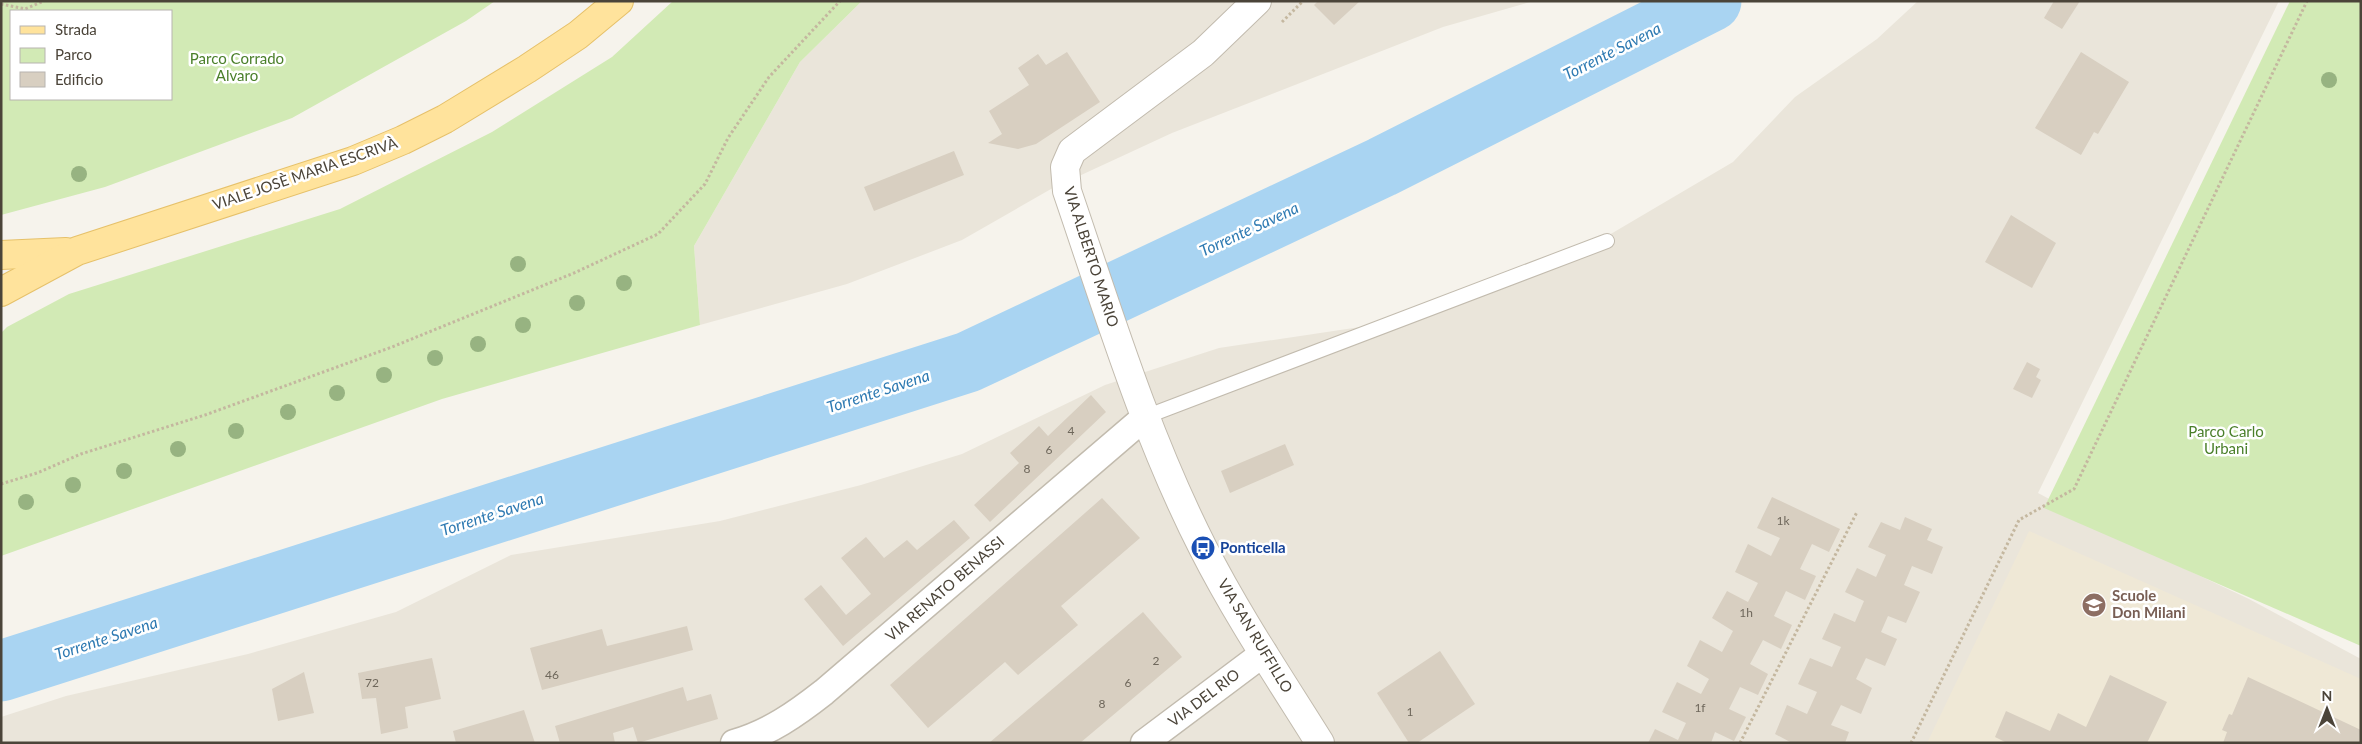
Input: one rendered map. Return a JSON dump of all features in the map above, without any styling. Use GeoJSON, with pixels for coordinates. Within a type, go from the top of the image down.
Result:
{"type":"FeatureCollection","features":[{"type":"Feature","properties":{"kind":"main road","name":"VIALE JOSÈ MARIA ESCRIVÀ"},"geometry":{"type":"LineString","coordinates":[[1,292],[77,251],[353,161],[403,140],[445,119],[527,69],[578,35],[619,1]]}},
{"type":"Feature","properties":{"kind":"main road","name":"VIALE JOSÈ MARIA ESCRIVÀ"},"geometry":{"type":"LineString","coordinates":[[1,255],[77,251]]}},
{"type":"Feature","properties":{"kind":"street","name":"VIA ALBERTO MARIO"},"geometry":{"type":"LineString","coordinates":[[1145,417],[1067,190],[1065,167],[1072,151],[1203,53],[1257,1]]}},
{"type":"Feature","properties":{"kind":"street","name":"VIA SAN RUFFILLO"},"geometry":{"type":"LineString","coordinates":[[1145,417],[1203,548],[1264,653],[1320,743]]}},
{"type":"Feature","properties":{"kind":"street","name":"VIA RENATO BENASSI"},"geometry":{"type":"LineString","coordinates":[[734,743],[751,738],[789,719],[824,692],[1145,417]]}},
{"type":"Feature","properties":{"kind":"street","name":"VIA DEL RIO"},"geometry":{"type":"LineString","coordinates":[[1144,743],[1264,653]]}},
{"type":"Feature","properties":{"kind":"lane"},"geometry":{"type":"LineString","coordinates":[[1145,417],[1607,241]]}},
{"type":"Feature","properties":{"kind":"path"},"geometry":{"type":"LineString","coordinates":[[1,4],[25,8],[44,1]]}},
{"type":"Feature","properties":{"kind":"path"},"geometry":{"type":"LineString","coordinates":[[1,484],[37,473],[81,454],[205,415],[392,347],[574,272],[658,234],[705,184],[728,138],[769,76],[840,1]]}},
{"type":"Feature","properties":{"kind":"path"},"geometry":{"type":"LineString","coordinates":[[1911,743],[2020,520],[2074,489],[2307,1]]}},
{"type":"Feature","properties":{"kind":"path"},"geometry":{"type":"LineString","coordinates":[[1740,743],[1856,512]]}},
{"type":"Feature","properties":{"kind":"shaded area"},"geometry":{"type":"Polygon","coordinates":[[[862,1],[1534,1],[1443,27],[1172,133],[1051,189],[962,240],[847,284],[700,325],[694,246],[800,62],[862,1]]]}},
{"type":"Feature","properties":{"kind":"shaded area"},"geometry":{"type":"Polygon","coordinates":[[[1918,1],[2279,1],[2038,493],[2143,549],[2249,599],[2361,659],[2361,743],[1,743],[1,717],[66,696],[248,654],[396,612],[511,555],[720,521],[861,485],[962,454],[1105,385],[1219,348],[1367,326],[1570,258],[1733,162],[1795,97],[1877,39],[1918,1]]]}},
{"type":"Feature","properties":{"kind":"shaded area","name":"Scuole Don Milani"},"geometry":{"type":"Polygon","coordinates":[[[2029,531],[2361,679],[2361,743],[1927,743],[2029,531]]]}},
{"type":"Feature","properties":{"kind":"green space","name":"Parco Corrado Alvaro"},"geometry":{"type":"Polygon","coordinates":[[[1,1],[495,1],[466,21],[292,118],[105,187],[1,215],[1,1]]]}},
{"type":"Feature","properties":{"kind":"green space"},"geometry":{"type":"Polygon","coordinates":[[[673,1],[862,1],[800,62],[694,246],[700,325],[442,399],[1,556],[1,333],[7,327],[69,294],[340,209],[492,132],[612,57],[673,1]]]}},
{"type":"Feature","properties":{"kind":"green space","name":"Parco Carlo Urbani"},"geometry":{"type":"Polygon","coordinates":[[[2290,1],[2361,1],[2361,646],[2044,508],[2290,1]]]}},
{"type":"Feature","properties":{"kind":"building"},"geometry":{"type":"Polygon","coordinates":[[[1318,1],[1360,1],[1334,25],[1314,5],[1318,1]]]}},
{"type":"Feature","properties":{"kind":"building"},"geometry":{"type":"Polygon","coordinates":[[[2054,1],[2080,1],[2062,29],[2044,18],[2054,1]]]}},
{"type":"Feature","properties":{"kind":"building"},"geometry":{"type":"Polygon","coordinates":[[[1067,52],[1100,102],[1036,144],[1018,149],[988,143],[1002,134],[989,111],[1029,85],[1018,68],[1038,54],[1046,65],[1067,52]]]}},
{"type":"Feature","properties":{"kind":"building"},"geometry":{"type":"Polygon","coordinates":[[[2081,52],[2129,82],[2098,134],[2094,132],[2081,155],[2035,128],[2081,52]]]}},
{"type":"Feature","properties":{"kind":"building"},"geometry":{"type":"Polygon","coordinates":[[[954,151],[964,175],[874,211],[864,187],[954,151]]]}},
{"type":"Feature","properties":{"kind":"building"},"geometry":{"type":"Polygon","coordinates":[[[2011,215],[2056,243],[2032,288],[1985,262],[2011,215]]]}},
{"type":"Feature","properties":{"kind":"building"},"geometry":{"type":"Polygon","coordinates":[[[2027,362],[2040,369],[2036,377],[2041,380],[2032,398],[2013,389],[2027,362]]]}},
{"type":"Feature","properties":{"kind":"building"},"geometry":{"type":"Polygon","coordinates":[[[1091,395],[1106,412],[990,522],[974,505],[1019,463],[1010,453],[1039,426],[1048,436],[1091,395]]]}},
{"type":"Feature","properties":{"kind":"building"},"geometry":{"type":"Polygon","coordinates":[[[1285,444],[1294,465],[1230,493],[1221,471],[1285,444]]]}},
{"type":"Feature","properties":{"kind":"building"},"geometry":{"type":"Polygon","coordinates":[[[1772,497],[1840,529],[1829,552],[1812,544],[1800,569],[1816,576],[1805,600],[1786,591],[1774,616],[1792,625],[1781,649],[1763,640],[1750,664],[1768,674],[1758,695],[1740,687],[1729,709],[1746,717],[1734,741],[1715,732],[1711,743],[1648,743],[1655,729],[1678,740],[1686,723],[1662,712],[1677,682],[1701,694],[1709,679],[1687,666],[1700,640],[1722,652],[1733,631],[1712,618],[1727,591],[1748,602],[1758,583],[1735,572],[1748,544],[1771,556],[1780,538],[1757,528],[1772,497]]]}},
{"type":"Feature","properties":{"kind":"building"},"geometry":{"type":"Polygon","coordinates":[[[1102,498],[1140,538],[1061,606],[1078,625],[1018,675],[1005,662],[928,728],[890,685],[1102,498]]]}},
{"type":"Feature","properties":{"kind":"building"},"geometry":{"type":"Polygon","coordinates":[[[1905,517],[1932,529],[1927,540],[1943,547],[1932,574],[1912,566],[1904,585],[1920,592],[1906,623],[1888,616],[1881,632],[1897,639],[1885,666],[1866,658],[1856,679],[1872,688],[1861,714],[1841,705],[1831,725],[1849,732],[1845,743],[1792,743],[1775,734],[1787,705],[1807,714],[1817,692],[1798,684],[1810,658],[1832,667],[1841,647],[1822,639],[1834,613],[1855,622],[1864,601],[1845,592],[1857,568],[1876,577],[1886,555],[1868,547],[1881,522],[1900,530],[1905,517]]]}},
{"type":"Feature","properties":{"kind":"building"},"geometry":{"type":"Polygon","coordinates":[[[954,520],[970,538],[843,646],[804,599],[821,585],[846,615],[871,594],[841,558],[866,537],[884,558],[907,540],[917,550],[954,520]]]}},
{"type":"Feature","properties":{"kind":"building"},"geometry":{"type":"Polygon","coordinates":[[[1143,612],[1182,657],[1080,743],[989,743],[1143,612]]]}},
{"type":"Feature","properties":{"kind":"building"},"geometry":{"type":"Polygon","coordinates":[[[687,626],[693,650],[542,690],[530,648],[602,629],[607,646],[687,626]]]}},
{"type":"Feature","properties":{"kind":"building"},"geometry":{"type":"Polygon","coordinates":[[[1440,651],[1475,704],[1417,743],[1409,743],[1377,693],[1440,651]]]}},
{"type":"Feature","properties":{"kind":"building"},"geometry":{"type":"Polygon","coordinates":[[[432,658],[441,699],[405,707],[408,728],[381,734],[376,698],[362,699],[358,673],[432,658]]]}},
{"type":"Feature","properties":{"kind":"building"},"geometry":{"type":"Polygon","coordinates":[[[304,672],[314,713],[278,721],[272,689],[304,672]]]}},
{"type":"Feature","properties":{"kind":"building"},"geometry":{"type":"Polygon","coordinates":[[[2110,675],[2167,702],[2147,743],[2007,743],[1995,737],[2006,711],[2050,731],[2058,713],[2086,727],[2110,675]]]}},
{"type":"Feature","properties":{"kind":"building"},"geometry":{"type":"Polygon","coordinates":[[[2248,677],[2361,730],[2361,743],[2223,743],[2227,732],[2222,730],[2229,714],[2232,715],[2248,677]]]}},
{"type":"Feature","properties":{"kind":"building"},"geometry":{"type":"Polygon","coordinates":[[[683,687],[687,701],[711,694],[718,719],[638,743],[633,727],[613,733],[615,743],[560,743],[555,726],[683,687]]]}},
{"type":"Feature","properties":{"kind":"building"},"geometry":{"type":"Polygon","coordinates":[[[524,710],[535,743],[456,743],[453,731],[524,710]]]}},
{"type":"Feature","properties":{"kind":"waterway","name":"Torrente Savena"},"geometry":{"type":"LineString","coordinates":[[1,671],[968,362],[1382,167],[1711,1]]}},
{"type":"Feature","properties":{"kind":"place","name":"Ponticella"},"geometry":{"type":"Point","coordinates":[1203,548]}},
{"type":"Feature","properties":{"kind":"place","name":"Scuole Don Milani"},"geometry":{"type":"Point","coordinates":[2094,605]}}]}
